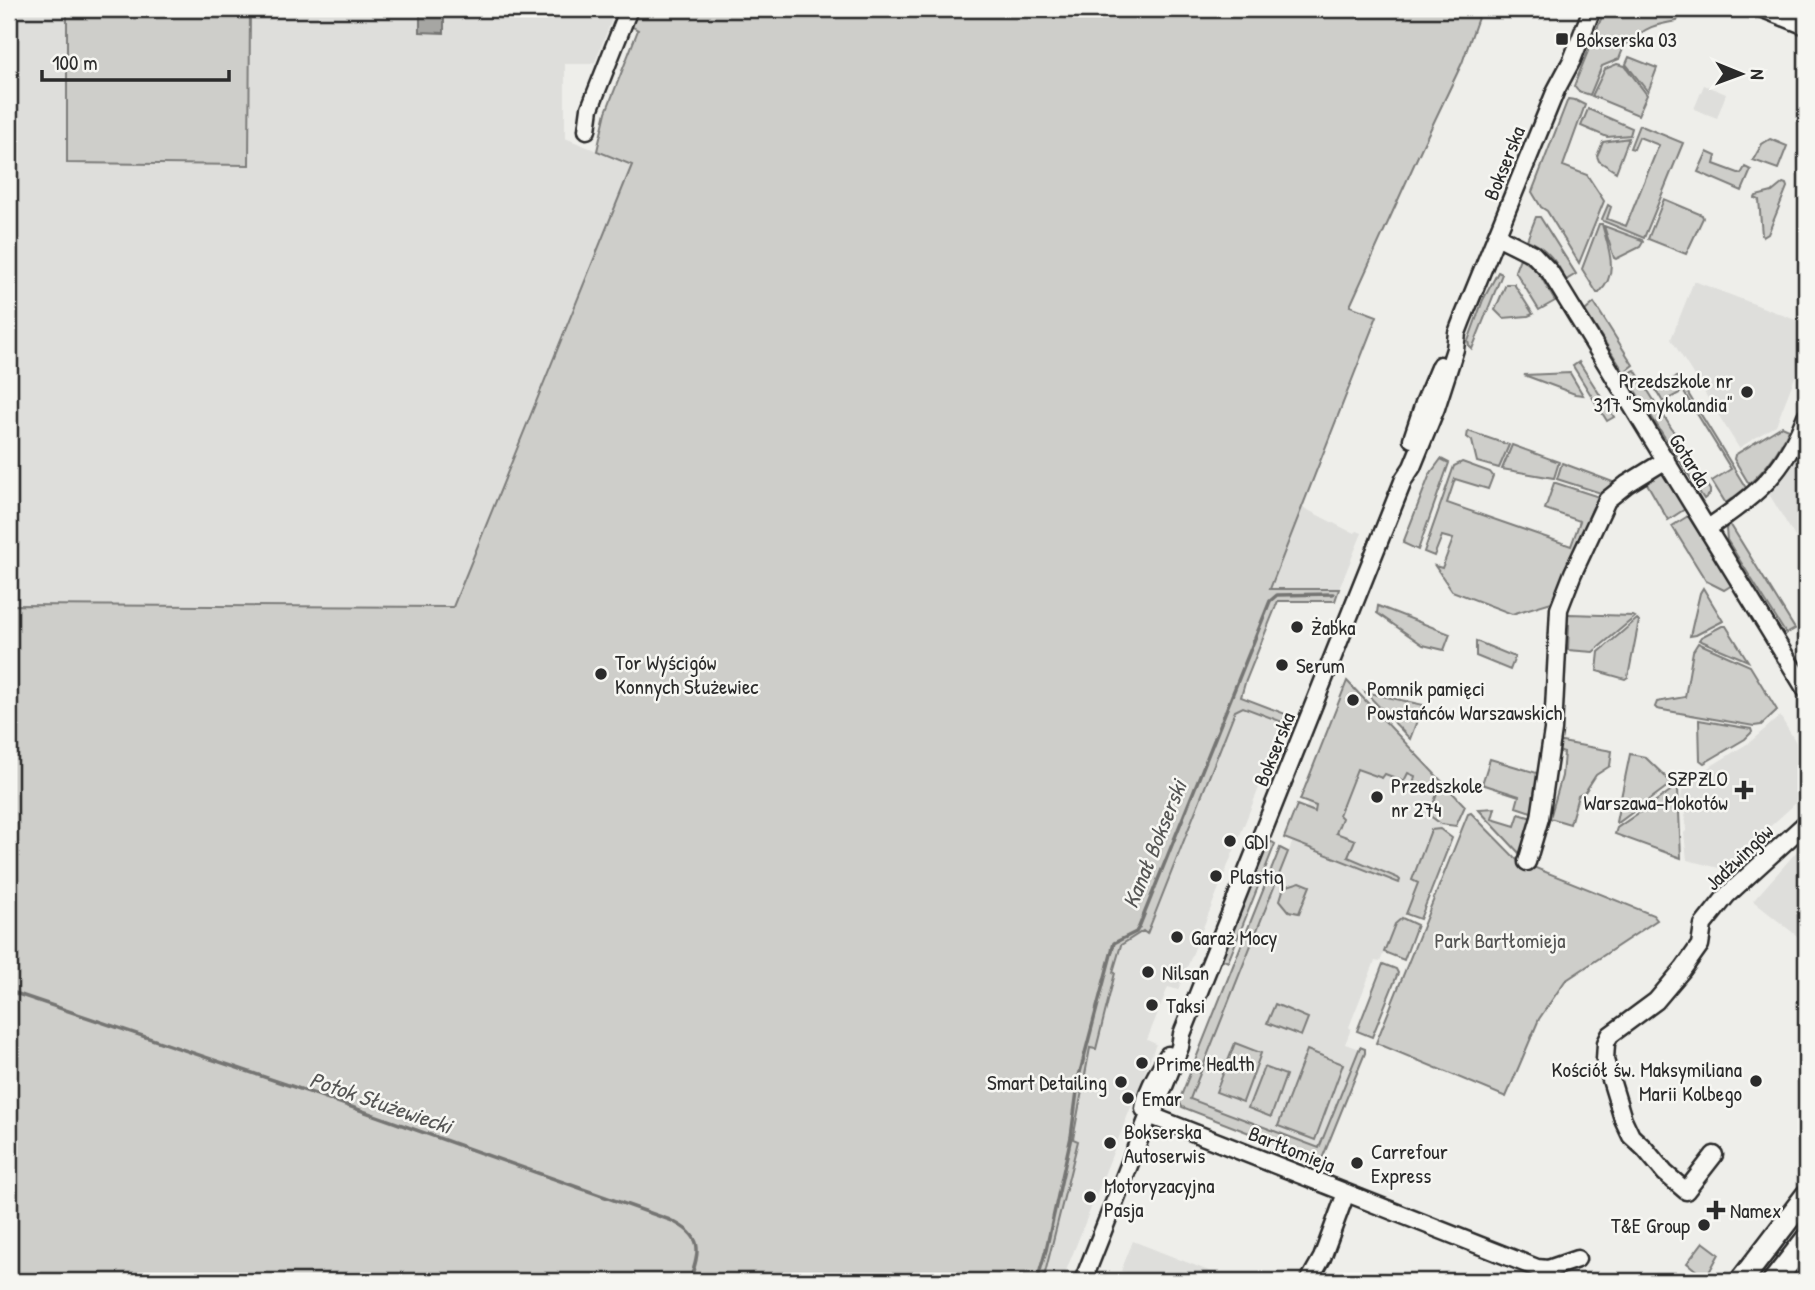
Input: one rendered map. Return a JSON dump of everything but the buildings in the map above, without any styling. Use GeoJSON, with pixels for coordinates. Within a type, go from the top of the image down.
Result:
{"type":"FeatureCollection","features":[{"type":"Feature","properties":{"kind":"main road"},"geometry":{"type":"LineString","coordinates":[[1741,1281],[1806,1196]]}},
{"type":"Feature","properties":{"kind":"main road"},"geometry":{"type":"LineString","coordinates":[[1774,1281],[1806,1240]]}},
{"type":"Feature","properties":{"kind":"street"},"geometry":{"type":"LineString","coordinates":[[587,130],[590,108],[629,9]]}},
{"type":"Feature","properties":{"kind":"street","name":"Bokserska"},"geometry":{"type":"LineString","coordinates":[[1083,1281],[1151,1115],[1146,1112],[1144,1106],[1149,1091],[1168,1053],[1182,1034],[1404,479],[1412,467],[1436,408],[1455,349],[1457,333],[1592,9]]}},
{"type":"Feature","properties":{"kind":"street"},"geometry":{"type":"LineString","coordinates":[[1763,9],[1806,26]]}},
{"type":"Feature","properties":{"kind":"street","name":"Gotarda"},"geometry":{"type":"LineString","coordinates":[[1497,236],[1527,250],[1544,264],[1806,690]]}},
{"type":"Feature","properties":{"kind":"street"},"geometry":{"type":"LineString","coordinates":[[1708,528],[1745,502],[1774,475],[1790,452],[1806,416]]}},
{"type":"Feature","properties":{"kind":"street"},"geometry":{"type":"LineString","coordinates":[[1527,862],[1540,818],[1553,730],[1559,609],[1607,500],[1666,460]]}},
{"type":"Feature","properties":{"kind":"street","name":"Jadźwingów"},"geometry":{"type":"LineString","coordinates":[[1714,1155],[1686,1191],[1665,1173],[1631,1136],[1623,1119],[1605,1060],[1606,1044],[1610,1035],[1656,1001],[1683,969],[1700,945],[1703,925],[1727,895],[1806,822]]}},
{"type":"Feature","properties":{"kind":"street","name":"Bartłomieja"},"geometry":{"type":"LineString","coordinates":[[1151,1115],[1537,1268],[1548,1269],[1577,1259]]}},
{"type":"Feature","properties":{"kind":"street"},"geometry":{"type":"LineString","coordinates":[[1309,1281],[1322,1258],[1346,1193]]}},
{"type":"Feature","properties":{"kind":"shaded area"},"geometry":{"type":"Polygon","coordinates":[[[9,9],[67,9],[67,162],[249,165],[250,9],[616,9],[595,62],[565,64],[565,138],[632,165],[453,607],[9,605],[9,9]]]}},
{"type":"Feature","properties":{"kind":"shaded area"},"geometry":{"type":"Polygon","coordinates":[[[420,9],[444,9],[444,33],[420,32],[420,9]]]}},
{"type":"Feature","properties":{"kind":"shaded area"},"geometry":{"type":"Polygon","coordinates":[[[1704,85],[1726,94],[1717,118],[1694,109],[1704,85]]]}},
{"type":"Feature","properties":{"kind":"shaded area","name":"Przedszkole nr 317 \"Smykolandia\""},"geometry":{"type":"Polygon","coordinates":[[[1694,281],[1806,324],[1806,349],[1776,425],[1739,448],[1671,339],[1694,281]]]}},
{"type":"Feature","properties":{"kind":"shaded area"},"geometry":{"type":"Polygon","coordinates":[[[1806,439],[1806,555],[1769,494],[1792,466],[1806,439]]]}},
{"type":"Feature","properties":{"kind":"shaded area"},"geometry":{"type":"Polygon","coordinates":[[[1302,507],[1347,530],[1362,533],[1339,589],[1270,590],[1302,507]]]}},
{"type":"Feature","properties":{"kind":"shaded area"},"geometry":{"type":"Polygon","coordinates":[[[1243,707],[1285,723],[1178,990],[1168,987],[1147,1040],[1156,1044],[1062,1281],[1043,1281],[1077,1140],[1073,1139],[1090,1048],[1096,1049],[1121,945],[1143,931],[1147,933],[1235,711],[1243,707]]]}},
{"type":"Feature","properties":{"kind":"shaded area"},"geometry":{"type":"Polygon","coordinates":[[[1345,710],[1450,804],[1405,915],[1395,924],[1380,962],[1375,961],[1349,1027],[1351,1029],[1345,1044],[1359,1049],[1319,1148],[1190,1099],[1345,710]]]}},
{"type":"Feature","properties":{"kind":"shaded area","name":"SZPZLO Warszawa-Mokotów"},"geometry":{"type":"Polygon","coordinates":[[[1780,716],[1806,759],[1806,794],[1723,869],[1687,860],[1685,811],[1681,797],[1683,787],[1687,781],[1750,742],[1780,716]]]}},
{"type":"Feature","properties":{"kind":"shaded area"},"geometry":{"type":"Polygon","coordinates":[[[1806,841],[1806,943],[1753,901],[1806,841]]]}},
{"type":"Feature","properties":{"kind":"shaded area"},"geometry":{"type":"Polygon","coordinates":[[[1133,1241],[1219,1275],[1217,1281],[1146,1281],[1121,1271],[1133,1241]]]}},
{"type":"Feature","properties":{"kind":"green space"},"geometry":{"type":"Polygon","coordinates":[[[67,9],[250,9],[249,165],[67,163],[67,9]]]}},
{"type":"Feature","properties":{"kind":"green space","name":"Tor Wyścigów Konnych Służewiec"},"geometry":{"type":"Polygon","coordinates":[[[638,9],[1481,9],[1462,63],[1350,306],[1377,316],[1270,589],[1339,589],[1335,601],[1278,601],[1241,697],[1288,715],[1285,723],[1243,707],[1235,711],[1147,934],[1143,931],[1121,945],[1096,1049],[1090,1048],[1073,1139],[1078,1141],[1043,1281],[9,1281],[9,605],[453,607],[632,165],[597,151],[606,112],[638,30],[631,26],[638,9]]]}},
{"type":"Feature","properties":{"kind":"green space"},"geometry":{"type":"Polygon","coordinates":[[[1605,9],[1682,9],[1677,21],[1651,27],[1631,43],[1625,44],[1619,59],[1602,66],[1590,95],[1578,91],[1574,86],[1605,9]]]}},
{"type":"Feature","properties":{"kind":"green space"},"geometry":{"type":"Polygon","coordinates":[[[1629,57],[1657,68],[1648,92],[1626,64],[1629,57]]]}},
{"type":"Feature","properties":{"kind":"green space"},"geometry":{"type":"Polygon","coordinates":[[[1617,64],[1625,66],[1647,95],[1638,115],[1592,96],[1605,69],[1617,64]]]}},
{"type":"Feature","properties":{"kind":"green space"},"geometry":{"type":"Polygon","coordinates":[[[1568,99],[1585,105],[1563,166],[1587,175],[1604,201],[1579,263],[1532,192],[1568,99]]]}},
{"type":"Feature","properties":{"kind":"green space"},"geometry":{"type":"Polygon","coordinates":[[[1588,109],[1632,128],[1630,135],[1607,137],[1581,126],[1588,109]]]}},
{"type":"Feature","properties":{"kind":"green space"},"geometry":{"type":"Polygon","coordinates":[[[1639,125],[1683,143],[1644,238],[1602,219],[1608,205],[1611,207],[1607,219],[1626,226],[1659,145],[1639,137],[1634,149],[1630,148],[1639,125]]]}},
{"type":"Feature","properties":{"kind":"green space"},"geometry":{"type":"Polygon","coordinates":[[[1629,138],[1616,172],[1599,161],[1597,156],[1603,142],[1629,138]]]}},
{"type":"Feature","properties":{"kind":"green space"},"geometry":{"type":"Polygon","coordinates":[[[1770,139],[1787,146],[1778,169],[1753,160],[1762,144],[1770,139]]]}},
{"type":"Feature","properties":{"kind":"green space"},"geometry":{"type":"Polygon","coordinates":[[[1707,152],[1716,156],[1714,164],[1741,174],[1745,167],[1751,170],[1742,191],[1698,172],[1707,152]]]}},
{"type":"Feature","properties":{"kind":"green space"},"geometry":{"type":"Polygon","coordinates":[[[1783,183],[1787,187],[1768,234],[1763,237],[1759,200],[1755,198],[1772,192],[1783,183]]]}},
{"type":"Feature","properties":{"kind":"green space"},"geometry":{"type":"Polygon","coordinates":[[[1664,199],[1702,215],[1686,254],[1648,239],[1664,199]]]}},
{"type":"Feature","properties":{"kind":"green space"},"geometry":{"type":"Polygon","coordinates":[[[1536,217],[1540,217],[1576,274],[1566,280],[1550,256],[1527,240],[1536,217]]]}},
{"type":"Feature","properties":{"kind":"green space"},"geometry":{"type":"Polygon","coordinates":[[[1599,224],[1602,224],[1607,242],[1611,269],[1605,285],[1597,293],[1582,269],[1599,224]]]}},
{"type":"Feature","properties":{"kind":"green space"},"geometry":{"type":"Polygon","coordinates":[[[1604,226],[1643,242],[1640,247],[1616,259],[1604,226]]]}},
{"type":"Feature","properties":{"kind":"green space"},"geometry":{"type":"Polygon","coordinates":[[[1520,258],[1537,270],[1555,301],[1539,310],[1515,271],[1520,258]]]}},
{"type":"Feature","properties":{"kind":"green space"},"geometry":{"type":"Polygon","coordinates":[[[1498,272],[1502,274],[1472,349],[1468,341],[1483,300],[1498,272]]]}},
{"type":"Feature","properties":{"kind":"green space"},"geometry":{"type":"Polygon","coordinates":[[[1506,284],[1514,284],[1533,314],[1503,318],[1495,310],[1506,284]]]}},
{"type":"Feature","properties":{"kind":"green space"},"geometry":{"type":"Polygon","coordinates":[[[1594,303],[1633,365],[1624,372],[1585,311],[1594,303]]]}},
{"type":"Feature","properties":{"kind":"green space"},"geometry":{"type":"Polygon","coordinates":[[[1579,362],[1614,417],[1607,421],[1573,366],[1579,362]]]}},
{"type":"Feature","properties":{"kind":"green space"},"geometry":{"type":"Polygon","coordinates":[[[1635,370],[1710,490],[1710,494],[1704,499],[1625,375],[1635,370]]]}},
{"type":"Feature","properties":{"kind":"green space"},"geometry":{"type":"Polygon","coordinates":[[[1570,373],[1583,395],[1524,375],[1570,373]]]}},
{"type":"Feature","properties":{"kind":"green space"},"geometry":{"type":"Polygon","coordinates":[[[1676,377],[1746,488],[1727,502],[1712,481],[1731,469],[1683,391],[1663,402],[1656,390],[1676,377]]]}},
{"type":"Feature","properties":{"kind":"green space"},"geometry":{"type":"Polygon","coordinates":[[[1782,426],[1789,429],[1781,444],[1767,466],[1749,484],[1734,459],[1735,455],[1782,426]]]}},
{"type":"Feature","properties":{"kind":"green space"},"geometry":{"type":"Polygon","coordinates":[[[1468,431],[1509,445],[1499,468],[1477,462],[1472,441],[1467,437],[1468,431]]]}},
{"type":"Feature","properties":{"kind":"green space"},"geometry":{"type":"Polygon","coordinates":[[[1512,445],[1559,462],[1554,478],[1502,469],[1512,445]]]}},
{"type":"Feature","properties":{"kind":"green space"},"geometry":{"type":"Polygon","coordinates":[[[1441,459],[1449,463],[1418,550],[1403,543],[1430,474],[1441,459]]]}},
{"type":"Feature","properties":{"kind":"green space"},"geometry":{"type":"Polygon","coordinates":[[[1462,462],[1490,472],[1493,476],[1488,489],[1455,479],[1447,503],[1571,546],[1580,521],[1545,509],[1554,483],[1599,497],[1555,601],[1512,614],[1452,591],[1435,566],[1442,568],[1453,539],[1442,536],[1434,556],[1424,552],[1454,466],[1462,462]]]}},
{"type":"Feature","properties":{"kind":"green space"},"geometry":{"type":"Polygon","coordinates":[[[1562,463],[1621,485],[1607,495],[1557,479],[1562,463]]]}},
{"type":"Feature","properties":{"kind":"green space"},"geometry":{"type":"Polygon","coordinates":[[[1662,470],[1685,509],[1668,520],[1645,480],[1662,470]]]}},
{"type":"Feature","properties":{"kind":"green space"},"geometry":{"type":"Polygon","coordinates":[[[1688,516],[1732,585],[1724,590],[1706,581],[1672,526],[1688,516]]]}},
{"type":"Feature","properties":{"kind":"green space"},"geometry":{"type":"Polygon","coordinates":[[[1728,524],[1795,629],[1786,634],[1727,540],[1728,524]]]}},
{"type":"Feature","properties":{"kind":"green space"},"geometry":{"type":"Polygon","coordinates":[[[1703,588],[1723,621],[1690,636],[1700,593],[1703,588]]]}},
{"type":"Feature","properties":{"kind":"green space"},"geometry":{"type":"Polygon","coordinates":[[[1378,606],[1450,634],[1444,650],[1423,645],[1377,613],[1378,606]]]}},
{"type":"Feature","properties":{"kind":"green space"},"geometry":{"type":"Polygon","coordinates":[[[1569,614],[1635,617],[1593,652],[1568,650],[1569,625],[1562,625],[1564,617],[1569,614]]]}},
{"type":"Feature","properties":{"kind":"green space"},"geometry":{"type":"Polygon","coordinates":[[[1637,619],[1639,621],[1628,677],[1625,679],[1597,671],[1599,652],[1637,619]]]}},
{"type":"Feature","properties":{"kind":"green space"},"geometry":{"type":"Polygon","coordinates":[[[1726,626],[1748,661],[1699,640],[1726,626]]]}},
{"type":"Feature","properties":{"kind":"green space"},"geometry":{"type":"Polygon","coordinates":[[[1476,641],[1515,657],[1510,670],[1476,656],[1476,641]]]}},
{"type":"Feature","properties":{"kind":"green space"},"geometry":{"type":"Polygon","coordinates":[[[1698,643],[1750,666],[1777,710],[1761,725],[1754,726],[1657,709],[1657,702],[1685,697],[1693,651],[1698,643]]]}},
{"type":"Feature","properties":{"kind":"green space"},"geometry":{"type":"Polygon","coordinates":[[[1347,681],[1465,806],[1456,826],[1441,824],[1429,815],[1437,794],[1413,785],[1415,776],[1408,773],[1404,781],[1385,774],[1382,778],[1357,769],[1339,815],[1342,818],[1336,833],[1355,840],[1348,857],[1398,878],[1399,883],[1284,838],[1297,805],[1315,812],[1316,806],[1300,800],[1347,681]]]}},
{"type":"Feature","properties":{"kind":"green space"},"geometry":{"type":"Polygon","coordinates":[[[1365,692],[1423,705],[1410,739],[1365,692]]]}},
{"type":"Feature","properties":{"kind":"green space"},"geometry":{"type":"Polygon","coordinates":[[[1699,720],[1751,729],[1752,732],[1704,763],[1700,760],[1699,720]]]}},
{"type":"Feature","properties":{"kind":"green space"},"geometry":{"type":"Polygon","coordinates":[[[1562,742],[1612,751],[1610,766],[1596,775],[1585,792],[1578,796],[1570,824],[1550,818],[1562,776],[1564,753],[1555,750],[1556,744],[1562,742]]]}},
{"type":"Feature","properties":{"kind":"green space"},"geometry":{"type":"Polygon","coordinates":[[[1630,754],[1645,757],[1672,783],[1618,823],[1616,822],[1630,754]]]}},
{"type":"Feature","properties":{"kind":"green space"},"geometry":{"type":"Polygon","coordinates":[[[1490,759],[1537,773],[1540,777],[1534,813],[1516,807],[1519,796],[1482,784],[1490,759]]]}},
{"type":"Feature","properties":{"kind":"green space"},"geometry":{"type":"Polygon","coordinates":[[[1676,787],[1681,858],[1615,834],[1617,828],[1676,787]]]}},
{"type":"Feature","properties":{"kind":"green space"},"geometry":{"type":"Polygon","coordinates":[[[1495,808],[1492,819],[1515,826],[1519,814],[1532,818],[1520,854],[1478,809],[1495,808]]]}},
{"type":"Feature","properties":{"kind":"green space","name":"Park Bartłomieja"},"geometry":{"type":"Polygon","coordinates":[[[1471,813],[1518,861],[1653,915],[1657,920],[1565,981],[1539,1019],[1506,1097],[1376,1043],[1468,814],[1471,813]]]}},
{"type":"Feature","properties":{"kind":"green space"},"geometry":{"type":"Polygon","coordinates":[[[1440,829],[1452,838],[1420,919],[1406,914],[1418,883],[1412,880],[1431,830],[1440,829]]]}},
{"type":"Feature","properties":{"kind":"green space"},"geometry":{"type":"Polygon","coordinates":[[[1267,843],[1275,844],[1228,962],[1219,958],[1267,843]]]}},
{"type":"Feature","properties":{"kind":"green space"},"geometry":{"type":"Polygon","coordinates":[[[1280,848],[1288,852],[1190,1099],[1319,1148],[1360,1047],[1365,1049],[1322,1159],[1319,1160],[1182,1107],[1179,1101],[1280,848]]]}},
{"type":"Feature","properties":{"kind":"green space"},"geometry":{"type":"Polygon","coordinates":[[[1300,882],[1310,886],[1299,913],[1289,911],[1280,900],[1284,887],[1300,882]]]}},
{"type":"Feature","properties":{"kind":"green space"},"geometry":{"type":"Polygon","coordinates":[[[1402,918],[1417,925],[1404,960],[1384,952],[1395,924],[1402,918]]]}},
{"type":"Feature","properties":{"kind":"green space"},"geometry":{"type":"Polygon","coordinates":[[[1383,964],[1396,969],[1398,973],[1372,1037],[1357,1031],[1383,964]]]}},
{"type":"Feature","properties":{"kind":"green space"},"geometry":{"type":"Polygon","coordinates":[[[1275,1004],[1308,1018],[1301,1036],[1267,1023],[1275,1004]]]}},
{"type":"Feature","properties":{"kind":"green space"},"geometry":{"type":"Polygon","coordinates":[[[1235,1043],[1261,1053],[1243,1102],[1216,1092],[1235,1043]]]}},
{"type":"Feature","properties":{"kind":"green space"},"geometry":{"type":"Polygon","coordinates":[[[1307,1050],[1343,1064],[1315,1140],[1278,1126],[1307,1050]]]}},
{"type":"Feature","properties":{"kind":"green space"},"geometry":{"type":"Polygon","coordinates":[[[1264,1067],[1286,1075],[1271,1117],[1248,1108],[1264,1067]]]}},
{"type":"Feature","properties":{"kind":"green space"},"geometry":{"type":"Polygon","coordinates":[[[1703,1242],[1719,1254],[1704,1277],[1687,1263],[1703,1242]]]}},
{"type":"Feature","properties":{"kind":"waterway","name":"Kanał Bokserski"},"geometry":{"type":"LineString","coordinates":[[1037,1281],[1071,1137],[1079,1076],[1114,943],[1136,932],[1139,927],[1270,601],[1277,595],[1333,594]]}},
{"type":"Feature","properties":{"kind":"waterway","name":"Potok Służewiecki"},"geometry":{"type":"LineString","coordinates":[[9,991],[312,1093],[670,1220],[689,1232],[696,1244],[696,1260],[690,1281]]}},
{"type":"Feature","properties":{"kind":"place","name":"Bokserska 03"},"geometry":{"type":"Point","coordinates":[1562,39]}},
{"type":"Feature","properties":{"kind":"place","name":"Przedszkole nr 317 \"Smykolandia\""},"geometry":{"type":"Point","coordinates":[1747,392]}},
{"type":"Feature","properties":{"kind":"place","name":"Żabka"},"geometry":{"type":"Point","coordinates":[1297,627]}},
{"type":"Feature","properties":{"kind":"place","name":"Serum"},"geometry":{"type":"Point","coordinates":[1282,665]}},
{"type":"Feature","properties":{"kind":"place","name":"Tor Wyścigów Konnych Służewiec"},"geometry":{"type":"Point","coordinates":[601,674]}},
{"type":"Feature","properties":{"kind":"place","name":"Pomnik pamięci Powstańców Warszawskich"},"geometry":{"type":"Point","coordinates":[1353,700]}},
{"type":"Feature","properties":{"kind":"place","name":"SZPZLO Warszawa-Mokotów"},"geometry":{"type":"Point","coordinates":[1744,790]}},
{"type":"Feature","properties":{"kind":"place","name":"Przedszkole nr 274"},"geometry":{"type":"Point","coordinates":[1377,797]}},
{"type":"Feature","properties":{"kind":"place","name":"GDI"},"geometry":{"type":"Point","coordinates":[1230,841]}},
{"type":"Feature","properties":{"kind":"place","name":"Plastiq"},"geometry":{"type":"Point","coordinates":[1216,876]}},
{"type":"Feature","properties":{"kind":"place","name":"Garaż Mocy"},"geometry":{"type":"Point","coordinates":[1177,937]}},
{"type":"Feature","properties":{"kind":"place","name":"Nilsan"},"geometry":{"type":"Point","coordinates":[1148,972]}},
{"type":"Feature","properties":{"kind":"place","name":"Taksi"},"geometry":{"type":"Point","coordinates":[1152,1005]}},
{"type":"Feature","properties":{"kind":"place","name":"Prime Health"},"geometry":{"type":"Point","coordinates":[1142,1063]}},
{"type":"Feature","properties":{"kind":"place","name":"Kościół św. Maksymiliana Marii Kolbego"},"geometry":{"type":"Point","coordinates":[1756,1081]}},
{"type":"Feature","properties":{"kind":"place","name":"Smart Detailing"},"geometry":{"type":"Point","coordinates":[1121,1082]}},
{"type":"Feature","properties":{"kind":"place","name":"Emar"},"geometry":{"type":"Point","coordinates":[1128,1098]}},
{"type":"Feature","properties":{"kind":"place","name":"Bokserska Autoserwis"},"geometry":{"type":"Point","coordinates":[1110,1143]}},
{"type":"Feature","properties":{"kind":"place","name":"Carrefour Express"},"geometry":{"type":"Point","coordinates":[1357,1163]}},
{"type":"Feature","properties":{"kind":"place","name":"Motoryzacyjna Pasja"},"geometry":{"type":"Point","coordinates":[1090,1197]}},
{"type":"Feature","properties":{"kind":"place","name":"Namex"},"geometry":{"type":"Point","coordinates":[1716,1210]}},
{"type":"Feature","properties":{"kind":"place","name":"T&E Group"},"geometry":{"type":"Point","coordinates":[1704,1225]}}]}
